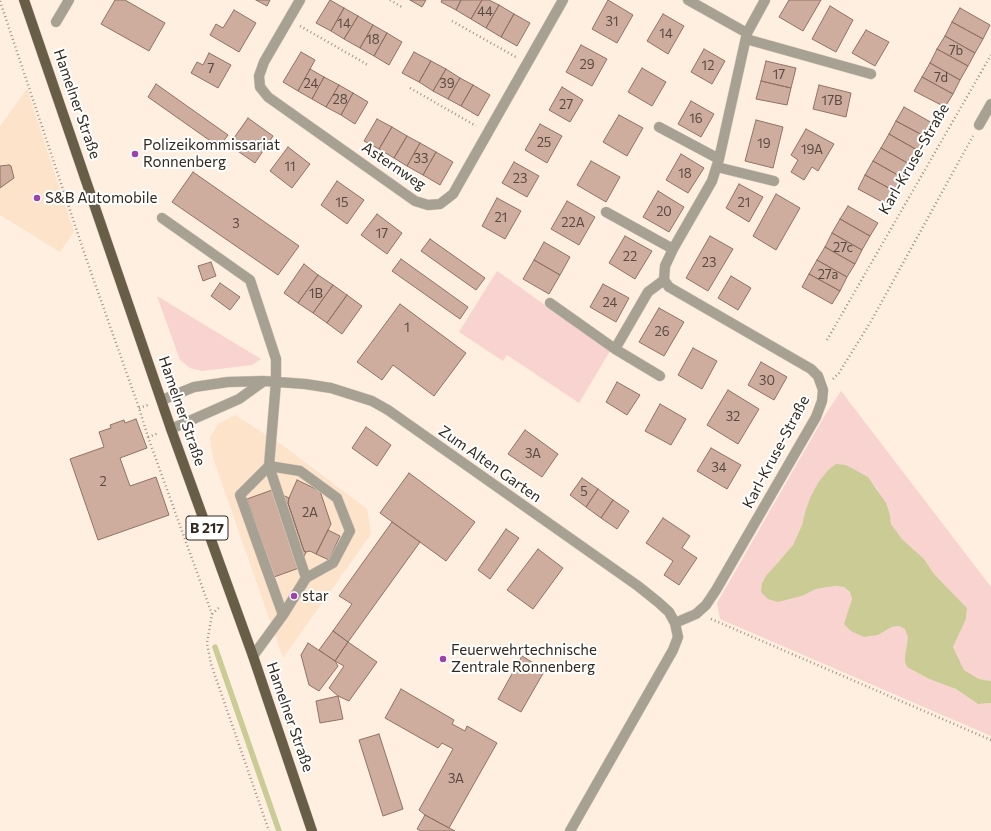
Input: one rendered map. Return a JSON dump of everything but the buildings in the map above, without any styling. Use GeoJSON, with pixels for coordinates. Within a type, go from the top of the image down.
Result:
{"type":"FeatureCollection","features":[{"type":"Feature","properties":{"kind":"main road","name":"Hamelner Straße"},"geometry":{"type":"LineString","coordinates":[[24,0],[171,429],[253,656],[312,831]]}},
{"type":"Feature","properties":{"kind":"street"},"geometry":{"type":"LineString","coordinates":[[56,22],[69,0]]}},
{"type":"Feature","properties":{"kind":"street","name":"Asternweg"},"geometry":{"type":"LineString","coordinates":[[300,0],[264,62],[259,76],[260,87],[268,97],[415,200],[428,205],[440,204],[452,194],[563,0]]}},
{"type":"Feature","properties":{"kind":"street"},"geometry":{"type":"LineString","coordinates":[[688,0],[746,36],[871,74]]}},
{"type":"Feature","properties":{"kind":"street"},"geometry":{"type":"LineString","coordinates":[[615,349],[648,292],[664,280],[665,266],[673,249],[712,181],[718,163],[746,36],[765,0]]}},
{"type":"Feature","properties":{"kind":"street"},"geometry":{"type":"LineString","coordinates":[[979,125],[991,104]]}},
{"type":"Feature","properties":{"kind":"street"},"geometry":{"type":"LineString","coordinates":[[659,127],[718,163],[774,181]]}},
{"type":"Feature","properties":{"kind":"street"},"geometry":{"type":"LineString","coordinates":[[606,212],[673,249]]}},
{"type":"Feature","properties":{"kind":"street"},"geometry":{"type":"LineString","coordinates":[[162,218],[250,280],[276,359],[276,382],[269,466],[306,578]]}},
{"type":"Feature","properties":{"kind":"street","name":"Karl-Kruse-Straße"},"geometry":{"type":"LineString","coordinates":[[664,280],[669,287],[810,369],[818,376],[823,390],[822,401],[816,417],[716,590],[706,605],[696,614],[675,623]]}},
{"type":"Feature","properties":{"kind":"street"},"geometry":{"type":"LineString","coordinates":[[550,302],[615,349],[660,376]]}},
{"type":"Feature","properties":{"kind":"street","name":"Zum Alten Garten"},"geometry":{"type":"LineString","coordinates":[[162,400],[194,387],[228,382],[264,381],[305,384],[331,388],[372,401],[388,410],[658,602],[669,612],[675,623]]}},
{"type":"Feature","properties":{"kind":"street"},"geometry":{"type":"LineString","coordinates":[[171,429],[239,398],[264,381]]}},
{"type":"Feature","properties":{"kind":"street"},"geometry":{"type":"LineString","coordinates":[[253,656],[283,615],[306,578],[333,563],[350,531],[337,498],[300,471],[269,466]]}},
{"type":"Feature","properties":{"kind":"street"},"geometry":{"type":"LineString","coordinates":[[269,466],[240,495],[283,615]]}},
{"type":"Feature","properties":{"kind":"street"},"geometry":{"type":"LineString","coordinates":[[570,831],[673,650],[678,637],[675,623]]}},
{"type":"Feature","properties":{"kind":"path"},"geometry":{"type":"LineString","coordinates":[[390,0],[402,7]]}},
{"type":"Feature","properties":{"kind":"path"},"geometry":{"type":"LineString","coordinates":[[0,1],[87,261],[148,437],[212,614],[207,642],[211,664],[269,831]]}},
{"type":"Feature","properties":{"kind":"path"},"geometry":{"type":"LineString","coordinates":[[289,20],[368,65]]}},
{"type":"Feature","properties":{"kind":"path"},"geometry":{"type":"LineString","coordinates":[[452,21],[527,63]]}},
{"type":"Feature","properties":{"kind":"path","name":"Karl-Kruse-Straße"},"geometry":{"type":"LineString","coordinates":[[827,340],[991,55]]}},
{"type":"Feature","properties":{"kind":"path"},"geometry":{"type":"LineString","coordinates":[[410,88],[487,132]]}},
{"type":"Feature","properties":{"kind":"path"},"geometry":{"type":"LineString","coordinates":[[823,390],[839,373],[855,349],[979,125]]}},
{"type":"Feature","properties":{"kind":"path"},"geometry":{"type":"LineString","coordinates":[[696,614],[719,622],[907,705],[991,740]]}},
{"type":"Feature","properties":{"kind":"shaded area"},"geometry":{"type":"Polygon","coordinates":[[[27,89],[74,232],[60,252],[0,215],[0,126],[27,89]]]}},
{"type":"Feature","properties":{"kind":"shaded area"},"geometry":{"type":"Polygon","coordinates":[[[497,271],[610,351],[579,403],[507,355],[503,361],[459,332],[497,271]]]}},
{"type":"Feature","properties":{"kind":"shaded area"},"geometry":{"type":"Polygon","coordinates":[[[157,296],[261,359],[252,365],[202,371],[190,368],[180,360],[157,296]]]}},
{"type":"Feature","properties":{"kind":"shaded area"},"geometry":{"type":"Polygon","coordinates":[[[841,391],[991,587],[991,681],[979,679],[964,670],[953,647],[966,619],[967,608],[934,574],[924,559],[902,539],[891,524],[890,515],[877,489],[868,478],[846,465],[836,465],[828,470],[805,512],[802,525],[793,545],[762,583],[786,600],[802,596],[816,589],[835,586],[844,587],[850,592],[852,599],[845,624],[851,631],[878,635],[892,627],[899,626],[906,629],[908,637],[905,662],[914,671],[929,679],[956,689],[978,704],[991,703],[991,736],[720,619],[717,603],[825,415],[841,391]]]}},
{"type":"Feature","properties":{"kind":"shaded area","name":"star"},"geometry":{"type":"Polygon","coordinates":[[[235,415],[285,447],[367,509],[371,534],[283,658],[213,458],[210,438],[218,424],[235,415]]]}},
{"type":"Feature","properties":{"kind":"shaded area"},"geometry":{"type":"Polygon","coordinates":[[[836,464],[846,465],[868,477],[886,503],[891,524],[902,539],[924,559],[934,574],[967,608],[966,619],[953,647],[964,670],[979,679],[991,681],[991,703],[978,704],[956,689],[929,679],[907,667],[905,656],[908,637],[905,629],[899,626],[892,627],[878,635],[864,637],[851,631],[844,624],[852,599],[850,592],[844,587],[835,586],[816,589],[802,596],[778,602],[768,599],[761,592],[762,583],[766,576],[793,545],[802,525],[811,496],[818,483],[828,470],[836,464]]]}},
{"type":"Feature","properties":{"kind":"waterway"},"geometry":{"type":"LineString","coordinates":[[215,647],[279,831]]}},
{"type":"Feature","properties":{"kind":"place","name":"Polizeikommissariat Ronnenberg"},"geometry":{"type":"Point","coordinates":[135,154]}},
{"type":"Feature","properties":{"kind":"place","name":"S&B Automobile"},"geometry":{"type":"Point","coordinates":[37,198]}},
{"type":"Feature","properties":{"kind":"place","name":"star"},"geometry":{"type":"Point","coordinates":[294,596]}},
{"type":"Feature","properties":{"kind":"place","name":"Feuerwehrtechnische Zentrale Ronnenberg"},"geometry":{"type":"Point","coordinates":[443,659]}}]}
